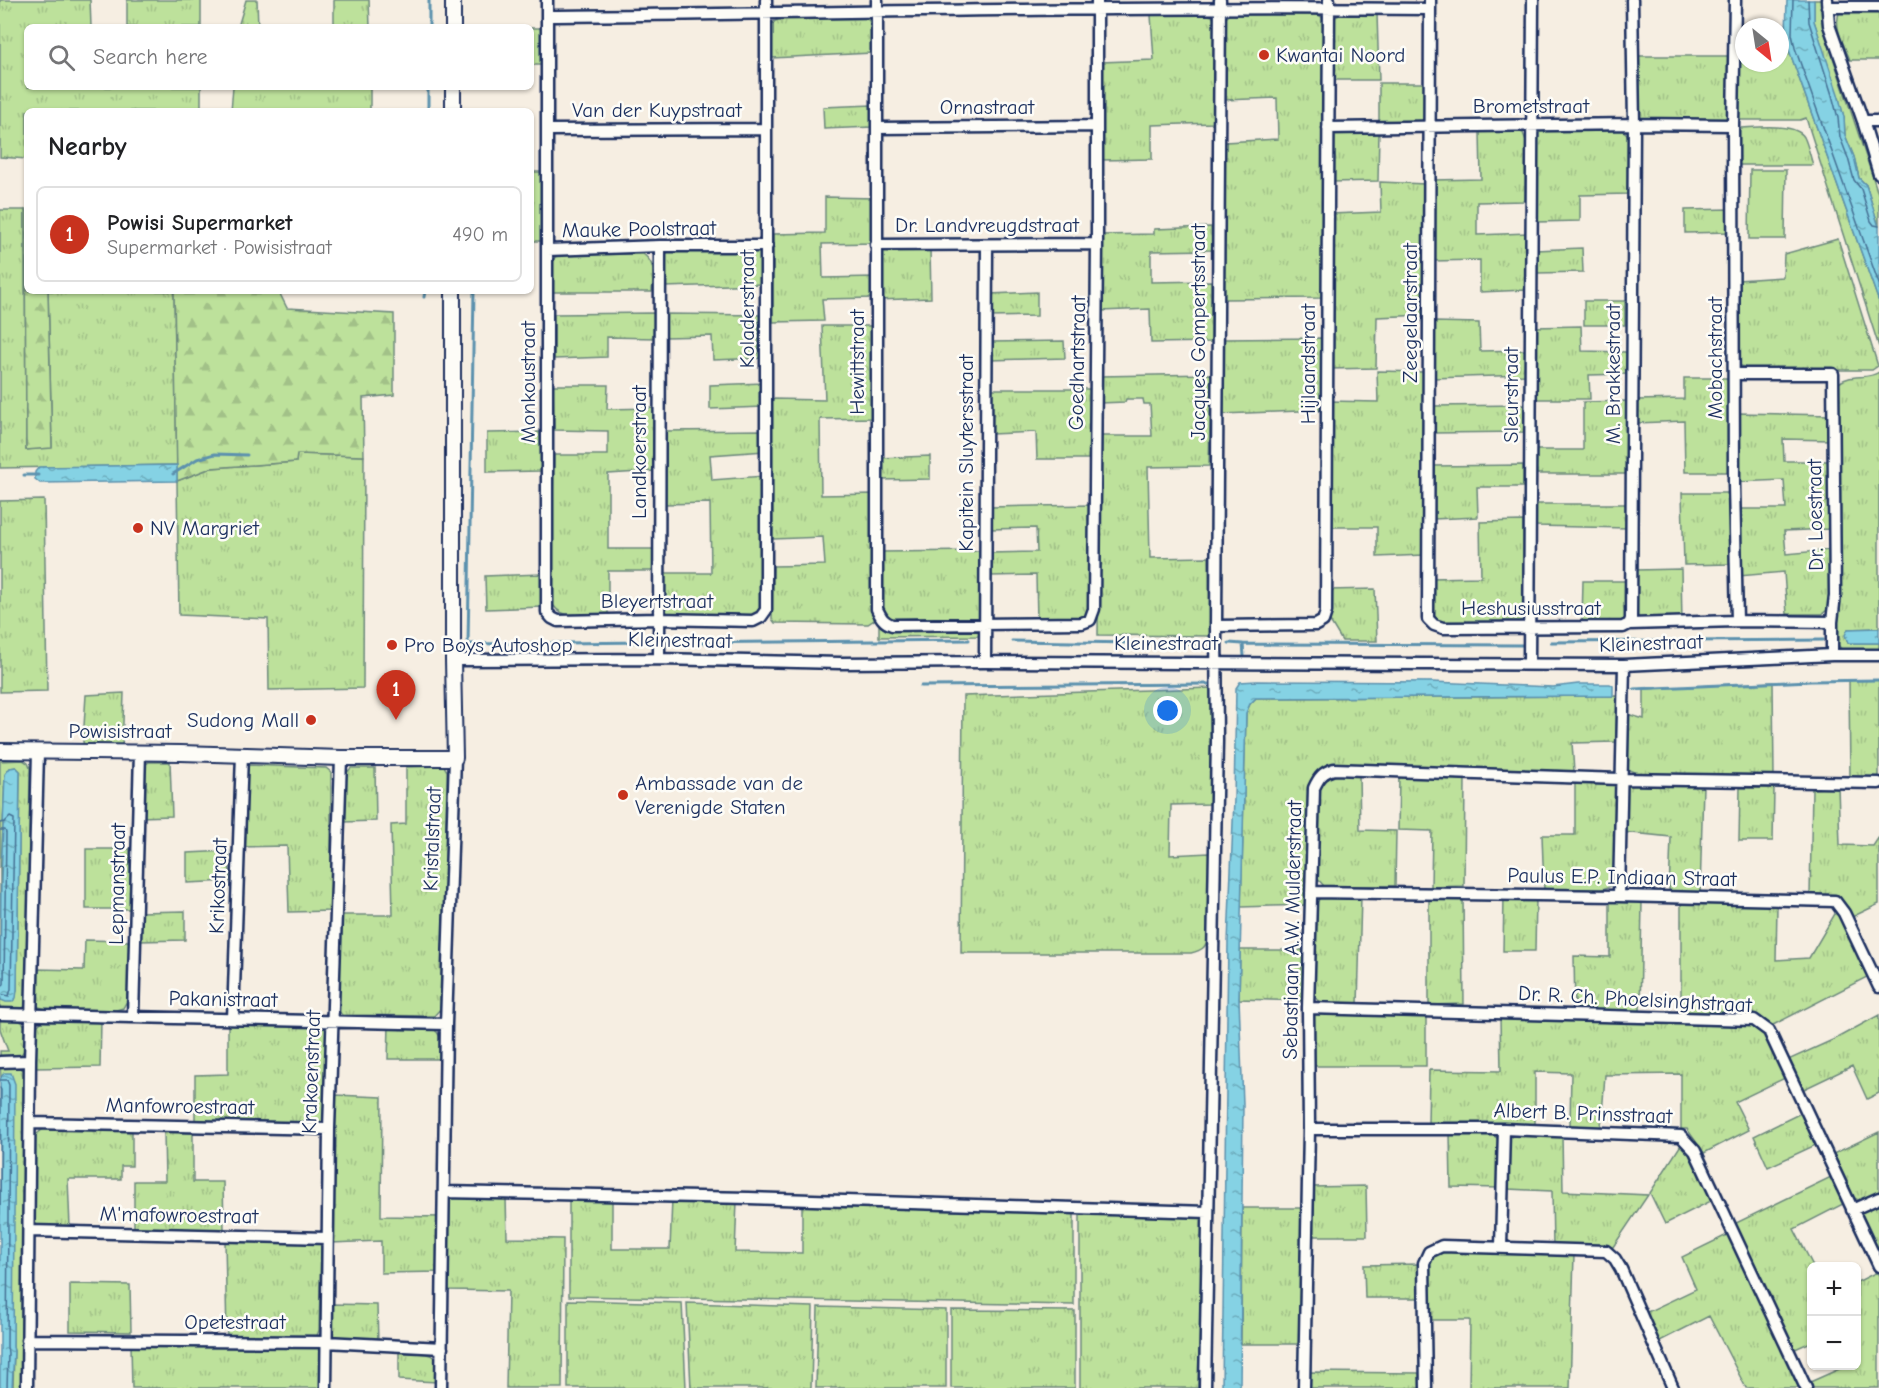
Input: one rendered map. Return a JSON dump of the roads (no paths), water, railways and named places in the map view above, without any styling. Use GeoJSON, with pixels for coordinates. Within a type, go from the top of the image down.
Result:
{"type":"FeatureCollection","features":[{"type":"Feature","properties":{"kind":"street"},"geometry":{"type":"LineString","coordinates":[[453,0],[453,24]]}},
{"type":"Feature","properties":{"kind":"street","name":"Monkoustraat"},"geometry":{"type":"LineString","coordinates":[[547,0],[547,612],[552,618]]}},
{"type":"Feature","properties":{"kind":"street","name":"Koladerstraat"},"geometry":{"type":"LineString","coordinates":[[761,617],[766,610],[766,0]]}},
{"type":"Feature","properties":{"kind":"street","name":"Sleurstraat"},"geometry":{"type":"LineString","coordinates":[[1529,664],[1533,0]]}},
{"type":"Feature","properties":{"kind":"street","name":"M. Brakkestraat"},"geometry":{"type":"LineString","coordinates":[[1629,624],[1631,619],[1635,124],[1632,0]]}},
{"type":"Feature","properties":{"kind":"street","name":"Mobachstraat"},"geometry":{"type":"LineString","coordinates":[[1735,0],[1733,125],[1737,621]]}},
{"type":"Feature","properties":{"kind":"street","name":"Jacques Gompertsstraat"},"geometry":{"type":"LineString","coordinates":[[1204,1388],[1217,663],[1220,4]]}},
{"type":"Feature","properties":{"kind":"street","name":"Hijlaardstraat"},"geometry":{"type":"LineString","coordinates":[[1216,626],[1316,625],[1323,621],[1326,612],[1329,4]]}},
{"type":"Feature","properties":{"kind":"street"},"geometry":{"type":"LineString","coordinates":[[547,16],[765,14],[877,5],[1430,4]]}},
{"type":"Feature","properties":{"kind":"street","name":"Zeegelaarstraat"},"geometry":{"type":"LineString","coordinates":[[1430,4],[1428,619],[1434,625]]}},
{"type":"Feature","properties":{"kind":"street"},"geometry":{"type":"LineString","coordinates":[[1879,7],[1827,4],[1829,25],[1879,174]]}},
{"type":"Feature","properties":{"kind":"street","name":"Hewittstraat"},"geometry":{"type":"LineString","coordinates":[[877,5],[878,609],[881,618],[892,625],[984,623]]}},
{"type":"Feature","properties":{"kind":"street","name":"Goedhartstraat"},"geometry":{"type":"LineString","coordinates":[[984,623],[1082,623],[1090,620],[1094,609],[1097,5]]}},
{"type":"Feature","properties":{"kind":"street"},"geometry":{"type":"LineString","coordinates":[[453,90],[453,108]]}},
{"type":"Feature","properties":{"kind":"street"},"geometry":{"type":"LineString","coordinates":[[1863,121],[1879,121]]}},
{"type":"Feature","properties":{"kind":"street","name":"Brometstraat"},"geometry":{"type":"LineString","coordinates":[[1328,128],[1733,125]]}},
{"type":"Feature","properties":{"kind":"street","name":"Ornastraat"},"geometry":{"type":"LineString","coordinates":[[877,128],[1097,126]]}},
{"type":"Feature","properties":{"kind":"street","name":"Van der Kuypstraat"},"geometry":{"type":"LineString","coordinates":[[547,130],[766,129]]}},
{"type":"Feature","properties":{"kind":"street","name":"Dr. Landvreugdstraat"},"geometry":{"type":"LineString","coordinates":[[876,245],[1097,244]]}},
{"type":"Feature","properties":{"kind":"street","name":"Kapitein Sluytersstraat"},"geometry":{"type":"LineString","coordinates":[[985,662],[987,245]]}},
{"type":"Feature","properties":{"kind":"street","name":"Mauke Poolstraat"},"geometry":{"type":"LineString","coordinates":[[548,250],[660,246],[767,246]]}},
{"type":"Feature","properties":{"kind":"street","name":"Landkoerstraat"},"geometry":{"type":"LineString","coordinates":[[659,659],[660,246]]}},
{"type":"Feature","properties":{"kind":"street","name":"Kristalstraat"},"geometry":{"type":"LineString","coordinates":[[441,1388],[446,1023],[455,758],[453,294]]}},
{"type":"Feature","properties":{"kind":"street","name":"Dr. Loestraat"},"geometry":{"type":"LineString","coordinates":[[1734,374],[1833,374],[1835,595],[1832,655]]}},
{"type":"Feature","properties":{"kind":"street","name":"Bleyertstraat"},"geometry":{"type":"LineString","coordinates":[[552,618],[558,621],[659,619],[753,621],[761,617]]}},
{"type":"Feature","properties":{"kind":"street"},"geometry":{"type":"LineString","coordinates":[[1737,621],[1832,622]]}},
{"type":"Feature","properties":{"kind":"street","name":"Heshusiusstraat"},"geometry":{"type":"LineString","coordinates":[[1434,625],[1443,628],[1623,627],[1629,624],[1737,621]]}},
{"type":"Feature","properties":{"kind":"street","name":"Kleinestraat"},"geometry":{"type":"LineString","coordinates":[[453,660],[659,659],[840,663],[1624,665],[1832,655],[1879,656]]}},
{"type":"Feature","properties":{"kind":"street"},"geometry":{"type":"LineString","coordinates":[[1619,896],[1624,665]]}},
{"type":"Feature","properties":{"kind":"street","name":"Powisistraat"},"geometry":{"type":"LineString","coordinates":[[0,751],[455,758]]}},
{"type":"Feature","properties":{"kind":"street"},"geometry":{"type":"LineString","coordinates":[[27,1388],[30,1061],[38,752]]}},
{"type":"Feature","properties":{"kind":"street","name":"Lepmanstraat"},"geometry":{"type":"LineString","coordinates":[[133,1017],[140,752]]}},
{"type":"Feature","properties":{"kind":"street","name":"Krikostraat"},"geometry":{"type":"LineString","coordinates":[[233,1019],[242,754]]}},
{"type":"Feature","properties":{"kind":"street","name":"Krakoenstraat"},"geometry":{"type":"LineString","coordinates":[[326,1388],[328,1129],[341,758]]}},
{"type":"Feature","properties":{"kind":"street","name":"Sebastiaan A.W. Mulderstraat"},"geometry":{"type":"LineString","coordinates":[[1304,1388],[1309,1129],[1308,1008],[1314,788],[1318,779],[1325,772],[1335,769],[1620,778]]}},
{"type":"Feature","properties":{"kind":"street"},"geometry":{"type":"LineString","coordinates":[[1620,778],[1879,783]]}},
{"type":"Feature","properties":{"kind":"street","name":"Paulus E.P. Indiaan Straat"},"geometry":{"type":"LineString","coordinates":[[1311,891],[1835,901],[1844,913],[1879,987]]}},
{"type":"Feature","properties":{"kind":"street","name":"Dr. R. Ch. Phoelsinghstraat"},"geometry":{"type":"LineString","coordinates":[[1308,1008],[1754,1020],[1769,1031],[1879,1266]]}},
{"type":"Feature","properties":{"kind":"street","name":"Pakanistraat"},"geometry":{"type":"LineString","coordinates":[[0,1014],[446,1023]]}},
{"type":"Feature","properties":{"kind":"street"},"geometry":{"type":"LineString","coordinates":[[0,1062],[30,1061]]}},
{"type":"Feature","properties":{"kind":"street","name":"Manfowroestraat"},"geometry":{"type":"LineString","coordinates":[[31,1123],[328,1129]]}},
{"type":"Feature","properties":{"kind":"street","name":"Albert B. Prinsstraat"},"geometry":{"type":"LineString","coordinates":[[1309,1129],[1504,1129],[1682,1136],[1695,1150],[1806,1388]]}},
{"type":"Feature","properties":{"kind":"street"},"geometry":{"type":"LineString","coordinates":[[1501,1247],[1504,1129]]}},
{"type":"Feature","properties":{"kind":"street"},"geometry":{"type":"LineString","coordinates":[[445,1192],[749,1198],[1208,1212]]}},
{"type":"Feature","properties":{"kind":"street"},"geometry":{"type":"LineString","coordinates":[[1852,1210],[1879,1198]]}},
{"type":"Feature","properties":{"kind":"street","name":"M'mafowroestraat"},"geometry":{"type":"LineString","coordinates":[[29,1231],[327,1238]]}},
{"type":"Feature","properties":{"kind":"street"},"geometry":{"type":"LineString","coordinates":[[1426,1388],[1424,1263],[1429,1252],[1442,1246],[1606,1251],[1621,1269],[1673,1388]]}},
{"type":"Feature","properties":{"kind":"street","name":"Opetestraat"},"geometry":{"type":"LineString","coordinates":[[27,1340],[326,1342],[442,1348]]}},
{"type":"Feature","properties":{"kind":"water"},"geometry":{"type":"Polygon","coordinates":[[[1787,0],[1814,0],[1814,21],[1838,94],[1844,117],[1845,135],[1859,178],[1866,185],[1879,227],[1879,302],[1789,50],[1789,18],[1786,18],[1787,0]]]}},
{"type":"Feature","properties":{"kind":"water"},"geometry":{"type":"Polygon","coordinates":[[[177,465],[177,481],[40,483],[35,479],[35,472],[39,467],[177,465]]]}},
{"type":"Feature","properties":{"kind":"water"},"geometry":{"type":"Polygon","coordinates":[[[1879,628],[1879,643],[1848,643],[1845,635],[1848,629],[1879,628]]]}},
{"type":"Feature","properties":{"kind":"water"},"geometry":{"type":"Polygon","coordinates":[[[1240,682],[1432,682],[1553,687],[1610,684],[1613,686],[1613,696],[1256,698],[1250,704],[1246,713],[1239,999],[1243,1104],[1240,1388],[1222,1388],[1228,942],[1236,688],[1240,682]]]}},
{"type":"Feature","properties":{"kind":"water"},"geometry":{"type":"Polygon","coordinates":[[[16,767],[20,771],[17,990],[16,998],[12,1002],[6,1002],[1,1000],[0,992],[5,774],[10,768],[16,767]]]}},
{"type":"Feature","properties":{"kind":"water"},"geometry":{"type":"Polygon","coordinates":[[[4,1073],[11,1073],[15,1084],[12,1388],[0,1388],[0,1079],[4,1073]]]}},
{"type":"Feature","properties":{"kind":"waterway"},"geometry":{"type":"LineString","coordinates":[[429,0],[429,24]]}},
{"type":"Feature","properties":{"kind":"waterway"},"geometry":{"type":"LineString","coordinates":[[428,90],[428,108]]}},
{"type":"Feature","properties":{"kind":"waterway"},"geometry":{"type":"LineString","coordinates":[[474,294],[468,644],[647,642]]}},
{"type":"Feature","properties":{"kind":"waterway"},"geometry":{"type":"LineString","coordinates":[[173,474],[197,459],[215,454],[247,455]]}},
{"type":"Feature","properties":{"kind":"waterway"},"geometry":{"type":"LineString","coordinates":[[24,475],[38,475]]}},
{"type":"Feature","properties":{"kind":"waterway"},"geometry":{"type":"LineString","coordinates":[[679,643],[969,640]]}},
{"type":"Feature","properties":{"kind":"waterway"},"geometry":{"type":"LineString","coordinates":[[1551,642],[1823,640]]}},
{"type":"Feature","properties":{"kind":"waterway"},"geometry":{"type":"LineString","coordinates":[[1012,641],[1196,644]]}},
{"type":"Feature","properties":{"kind":"waterway"},"geometry":{"type":"LineString","coordinates":[[1229,643],[1243,644]]}},
{"type":"Feature","properties":{"kind":"waterway"},"geometry":{"type":"LineString","coordinates":[[1244,656],[1243,644],[1522,645]]}},
{"type":"Feature","properties":{"kind":"waterway"},"geometry":{"type":"LineString","coordinates":[[1634,689],[1879,680]]}},
{"type":"Feature","properties":{"kind":"waterway"},"geometry":{"type":"LineString","coordinates":[[921,686],[1209,684]]}},
{"type":"Feature","properties":{"kind":"place","name":"Kwantai Noord"},"geometry":{"type":"Point","coordinates":[1264,55]}},
{"type":"Feature","properties":{"kind":"place","name":"NV Margriet"},"geometry":{"type":"Point","coordinates":[138,528]}},
{"type":"Feature","properties":{"kind":"place","name":"Pro Boys Autoshop"},"geometry":{"type":"Point","coordinates":[392,645]}},
{"type":"Feature","properties":{"kind":"place","name":"Sudong Mall"},"geometry":{"type":"Point","coordinates":[311,720]}},
{"type":"Feature","properties":{"kind":"place","name":"Powisi Supermarket"},"geometry":{"type":"Point","coordinates":[396,720]}},
{"type":"Feature","properties":{"kind":"place","name":"Ambassade van de Verenigde Staten"},"geometry":{"type":"Point","coordinates":[623,795]}}]}
